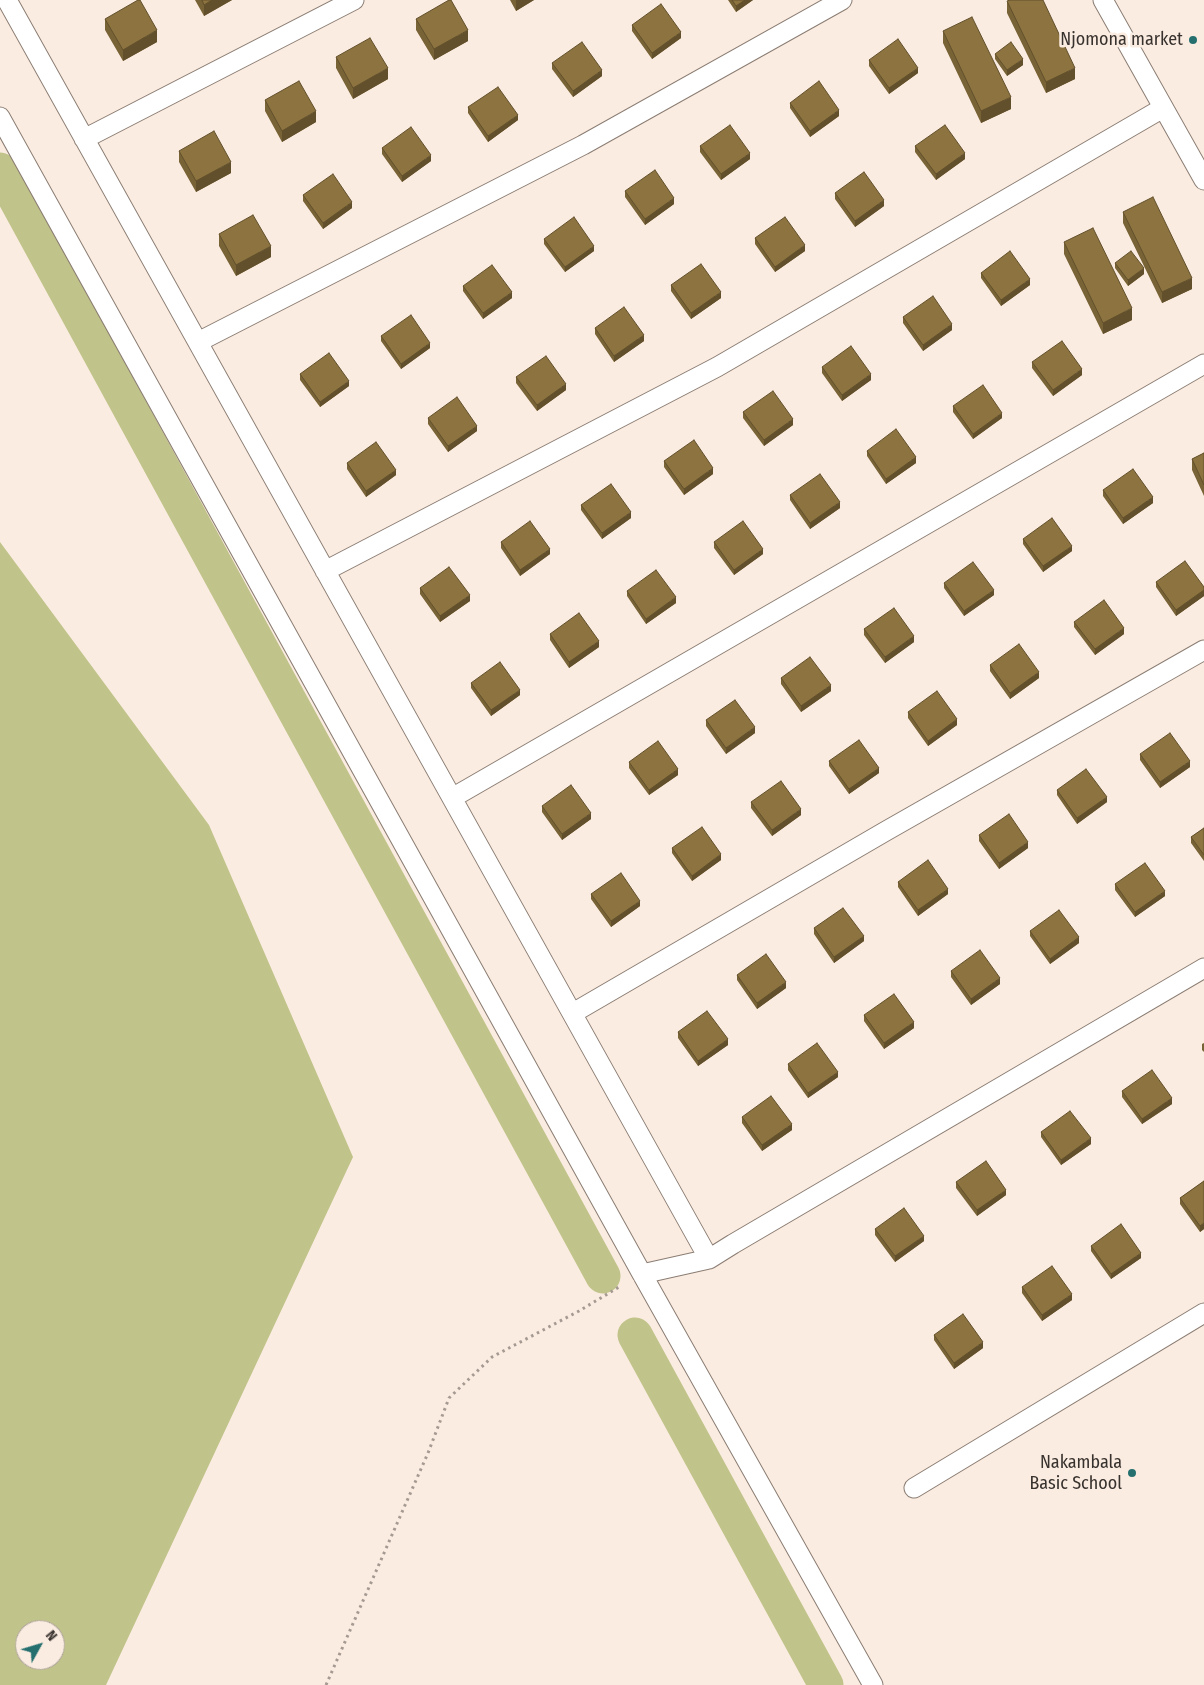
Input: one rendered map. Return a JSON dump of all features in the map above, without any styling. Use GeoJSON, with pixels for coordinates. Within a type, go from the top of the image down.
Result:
{"type":"FeatureCollection","features":[{"type":"Feature","properties":{"kind":"lane"},"geometry":{"type":"LineString","coordinates":[[7,0],[710,1259]]}},
{"type":"Feature","properties":{"kind":"lane"},"geometry":{"type":"LineString","coordinates":[[84,139],[354,0]]}},
{"type":"Feature","properties":{"kind":"lane"},"geometry":{"type":"LineString","coordinates":[[198,342],[583,145],[842,0]]}},
{"type":"Feature","properties":{"kind":"lane"},"geometry":{"type":"LineString","coordinates":[[1103,0],[1204,180]]}},
{"type":"Feature","properties":{"kind":"lane"},"geometry":{"type":"LineString","coordinates":[[325,571],[717,367],[1163,108]]}},
{"type":"Feature","properties":{"kind":"lane"},"geometry":{"type":"LineString","coordinates":[[0,117],[642,1274],[873,1685]]}},
{"type":"Feature","properties":{"kind":"lane"},"geometry":{"type":"LineString","coordinates":[[452,798],[1204,364]]}},
{"type":"Feature","properties":{"kind":"lane"},"geometry":{"type":"LineString","coordinates":[[573,1012],[1204,650]]}},
{"type":"Feature","properties":{"kind":"lane"},"geometry":{"type":"LineString","coordinates":[[642,1274],[710,1259],[1204,968]]}},
{"type":"Feature","properties":{"kind":"lane"},"geometry":{"type":"LineString","coordinates":[[914,1488],[1204,1312]]}},
{"type":"Feature","properties":{"kind":"path"},"geometry":{"type":"LineString","coordinates":[[326,1685],[428,1453],[449,1398],[492,1357],[579,1311],[642,1274]]}},
{"type":"Feature","properties":{"kind":"shaded area"},"geometry":{"type":"Polygon","coordinates":[[[0,542],[209,825],[353,1157],[106,1685],[0,1685],[0,542]]]}},
{"type":"Feature","properties":{"kind":"building"},"geometry":{"type":"Polygon","coordinates":[[[140,0],[157,30],[123,50],[105,19],[140,0]]]}},
{"type":"Feature","properties":{"kind":"building"},"geometry":{"type":"Polygon","coordinates":[[[202,0],[212,0],[204,5],[202,0]]]}},
{"type":"Feature","properties":{"kind":"building"},"geometry":{"type":"Polygon","coordinates":[[[451,0],[468,30],[434,49],[416,19],[451,0]]]}},
{"type":"Feature","properties":{"kind":"building"},"geometry":{"type":"Polygon","coordinates":[[[732,0],[745,0],[736,6],[732,0]]]}},
{"type":"Feature","properties":{"kind":"building"},"geometry":{"type":"Polygon","coordinates":[[[1043,0],[1075,68],[1046,82],[1007,1],[1043,0]]]}},
{"type":"Feature","properties":{"kind":"building"},"geometry":{"type":"Polygon","coordinates":[[[661,4],[681,32],[652,53],[632,25],[661,4]]]}},
{"type":"Feature","properties":{"kind":"building"},"geometry":{"type":"Polygon","coordinates":[[[972,17],[1011,97],[981,111],[943,31],[972,17]]]}},
{"type":"Feature","properties":{"kind":"building"},"geometry":{"type":"Polygon","coordinates":[[[370,38],[388,68],[353,88],[336,57],[370,38]]]}},
{"type":"Feature","properties":{"kind":"building"},"geometry":{"type":"Polygon","coordinates":[[[898,39],[918,68],[889,88],[869,60],[898,39]]]}},
{"type":"Feature","properties":{"kind":"building"},"geometry":{"type":"Polygon","coordinates":[[[582,42],[602,70],[573,91],[552,63],[582,42]]]}},
{"type":"Feature","properties":{"kind":"building"},"geometry":{"type":"Polygon","coordinates":[[[1011,42],[1023,59],[1007,70],[995,54],[1011,42]]]}},
{"type":"Feature","properties":{"kind":"building"},"geometry":{"type":"Polygon","coordinates":[[[299,81],[316,111],[282,131],[265,100],[299,81]]]}},
{"type":"Feature","properties":{"kind":"building"},"geometry":{"type":"Polygon","coordinates":[[[819,81],[839,110],[810,131],[790,103],[819,81]]]}},
{"type":"Feature","properties":{"kind":"building"},"geometry":{"type":"Polygon","coordinates":[[[498,87],[518,115],[488,136],[468,107],[498,87]]]}},
{"type":"Feature","properties":{"kind":"building"},"geometry":{"type":"Polygon","coordinates":[[[730,125],[750,153],[721,174],[700,146],[730,125]]]}},
{"type":"Feature","properties":{"kind":"building"},"geometry":{"type":"Polygon","coordinates":[[[945,125],[965,153],[936,174],[915,146],[945,125]]]}},
{"type":"Feature","properties":{"kind":"building"},"geometry":{"type":"Polygon","coordinates":[[[411,127],[431,155],[402,176],[382,148],[411,127]]]}},
{"type":"Feature","properties":{"kind":"building"},"geometry":{"type":"Polygon","coordinates":[[[214,131],[231,162],[196,181],[179,151],[214,131]]]}},
{"type":"Feature","properties":{"kind":"building"},"geometry":{"type":"Polygon","coordinates":[[[655,170],[674,198],[645,219],[625,191],[655,170]]]}},
{"type":"Feature","properties":{"kind":"building"},"geometry":{"type":"Polygon","coordinates":[[[864,172],[884,200],[855,221],[835,193],[864,172]]]}},
{"type":"Feature","properties":{"kind":"building"},"geometry":{"type":"Polygon","coordinates":[[[333,174],[352,202],[323,223],[303,195],[333,174]]]}},
{"type":"Feature","properties":{"kind":"building"},"geometry":{"type":"Polygon","coordinates":[[[1153,197],[1192,278],[1162,292],[1123,212],[1153,197]]]}},
{"type":"Feature","properties":{"kind":"building"},"geometry":{"type":"Polygon","coordinates":[[[253,215],[271,246],[236,265],[219,234],[253,215]]]}},
{"type":"Feature","properties":{"kind":"building"},"geometry":{"type":"Polygon","coordinates":[[[574,217],[594,246],[565,267],[544,239],[574,217]]]}},
{"type":"Feature","properties":{"kind":"building"},"geometry":{"type":"Polygon","coordinates":[[[785,217],[805,245],[775,267],[755,238],[785,217]]]}},
{"type":"Feature","properties":{"kind":"building"},"geometry":{"type":"Polygon","coordinates":[[[1093,228],[1132,308],[1103,323],[1064,242],[1093,228]]]}},
{"type":"Feature","properties":{"kind":"building"},"geometry":{"type":"Polygon","coordinates":[[[1010,251],[1030,279],[1001,300],[981,273],[1010,251]]]}},
{"type":"Feature","properties":{"kind":"building"},"geometry":{"type":"Polygon","coordinates":[[[1131,251],[1144,268],[1128,280],[1115,263],[1131,251]]]}},
{"type":"Feature","properties":{"kind":"building"},"geometry":{"type":"Polygon","coordinates":[[[701,264],[721,292],[691,313],[671,285],[701,264]]]}},
{"type":"Feature","properties":{"kind":"building"},"geometry":{"type":"Polygon","coordinates":[[[492,265],[512,292],[483,313],[463,286],[492,265]]]}},
{"type":"Feature","properties":{"kind":"building"},"geometry":{"type":"Polygon","coordinates":[[[933,296],[952,324],[923,345],[903,317],[933,296]]]}},
{"type":"Feature","properties":{"kind":"building"},"geometry":{"type":"Polygon","coordinates":[[[624,307],[644,335],[614,356],[595,328],[624,307]]]}},
{"type":"Feature","properties":{"kind":"building"},"geometry":{"type":"Polygon","coordinates":[[[411,315],[430,343],[401,364],[381,336],[411,315]]]}},
{"type":"Feature","properties":{"kind":"building"},"geometry":{"type":"Polygon","coordinates":[[[1062,341],[1082,369],[1053,390],[1032,362],[1062,341]]]}},
{"type":"Feature","properties":{"kind":"building"},"geometry":{"type":"Polygon","coordinates":[[[851,346],[871,374],[842,395],[822,367],[851,346]]]}},
{"type":"Feature","properties":{"kind":"building"},"geometry":{"type":"Polygon","coordinates":[[[329,353],[349,381],[320,402],[300,374],[329,353]]]}},
{"type":"Feature","properties":{"kind":"building"},"geometry":{"type":"Polygon","coordinates":[[[546,356],[566,384],[537,405],[516,377],[546,356]]]}},
{"type":"Feature","properties":{"kind":"building"},"geometry":{"type":"Polygon","coordinates":[[[983,385],[1002,413],[973,434],[953,406],[983,385]]]}},
{"type":"Feature","properties":{"kind":"building"},"geometry":{"type":"Polygon","coordinates":[[[773,391],[793,419],[764,440],[743,412],[773,391]]]}},
{"type":"Feature","properties":{"kind":"building"},"geometry":{"type":"Polygon","coordinates":[[[457,397],[477,426],[448,446],[428,418],[457,397]]]}},
{"type":"Feature","properties":{"kind":"building"},"geometry":{"type":"Polygon","coordinates":[[[896,429],[916,457],[886,479],[867,451],[896,429]]]}},
{"type":"Feature","properties":{"kind":"building"},"geometry":{"type":"Polygon","coordinates":[[[694,440],[713,468],[684,489],[664,461],[694,440]]]}},
{"type":"Feature","properties":{"kind":"building"},"geometry":{"type":"Polygon","coordinates":[[[376,442],[396,470],[366,491],[347,463],[376,442]]]}},
{"type":"Feature","properties":{"kind":"building"},"geometry":{"type":"Polygon","coordinates":[[[1204,453],[1204,485],[1192,459],[1204,453]]]}},
{"type":"Feature","properties":{"kind":"building"},"geometry":{"type":"Polygon","coordinates":[[[1133,469],[1153,497],[1123,518],[1103,490],[1133,469]]]}},
{"type":"Feature","properties":{"kind":"building"},"geometry":{"type":"Polygon","coordinates":[[[820,474],[840,502],[810,523],[790,495],[820,474]]]}},
{"type":"Feature","properties":{"kind":"building"},"geometry":{"type":"Polygon","coordinates":[[[611,484],[631,512],[602,533],[581,505],[611,484]]]}},
{"type":"Feature","properties":{"kind":"building"},"geometry":{"type":"Polygon","coordinates":[[[1052,518],[1072,546],[1043,566],[1023,539],[1052,518]]]}},
{"type":"Feature","properties":{"kind":"building"},"geometry":{"type":"Polygon","coordinates":[[[530,521],[550,549],[520,570],[501,542],[530,521]]]}},
{"type":"Feature","properties":{"kind":"building"},"geometry":{"type":"Polygon","coordinates":[[[743,521],[763,549],[734,570],[714,542],[743,521]]]}},
{"type":"Feature","properties":{"kind":"building"},"geometry":{"type":"Polygon","coordinates":[[[1185,561],[1204,587],[1204,590],[1176,610],[1156,582],[1185,561]]]}},
{"type":"Feature","properties":{"kind":"building"},"geometry":{"type":"Polygon","coordinates":[[[973,562],[994,590],[964,611],[944,583],[973,562]]]}},
{"type":"Feature","properties":{"kind":"building"},"geometry":{"type":"Polygon","coordinates":[[[449,567],[470,595],[440,616],[420,588],[449,567]]]}},
{"type":"Feature","properties":{"kind":"building"},"geometry":{"type":"Polygon","coordinates":[[[656,570],[676,597],[646,619],[627,591],[656,570]]]}},
{"type":"Feature","properties":{"kind":"building"},"geometry":{"type":"Polygon","coordinates":[[[1104,600],[1124,628],[1095,649],[1074,622],[1104,600]]]}},
{"type":"Feature","properties":{"kind":"building"},"geometry":{"type":"Polygon","coordinates":[[[894,608],[914,636],[885,657],[864,629],[894,608]]]}},
{"type":"Feature","properties":{"kind":"building"},"geometry":{"type":"Polygon","coordinates":[[[579,613],[599,641],[569,662],[550,634],[579,613]]]}},
{"type":"Feature","properties":{"kind":"building"},"geometry":{"type":"Polygon","coordinates":[[[1019,644],[1039,672],[1010,693],[990,665],[1019,644]]]}},
{"type":"Feature","properties":{"kind":"building"},"geometry":{"type":"Polygon","coordinates":[[[810,657],[831,685],[801,706],[781,678],[810,657]]]}},
{"type":"Feature","properties":{"kind":"building"},"geometry":{"type":"Polygon","coordinates":[[[500,662],[520,690],[491,710],[471,683],[500,662]]]}},
{"type":"Feature","properties":{"kind":"building"},"geometry":{"type":"Polygon","coordinates":[[[937,691],[957,719],[928,741],[908,712],[937,691]]]}},
{"type":"Feature","properties":{"kind":"building"},"geometry":{"type":"Polygon","coordinates":[[[735,700],[755,727],[726,748],[706,720],[735,700]]]}},
{"type":"Feature","properties":{"kind":"building"},"geometry":{"type":"Polygon","coordinates":[[[1170,733],[1190,761],[1160,782],[1140,754],[1170,733]]]}},
{"type":"Feature","properties":{"kind":"building"},"geometry":{"type":"Polygon","coordinates":[[[859,740],[879,768],[849,789],[829,761],[859,740]]]}},
{"type":"Feature","properties":{"kind":"building"},"geometry":{"type":"Polygon","coordinates":[[[658,741],[678,769],[649,790],[629,762],[658,741]]]}},
{"type":"Feature","properties":{"kind":"building"},"geometry":{"type":"Polygon","coordinates":[[[1086,769],[1107,797],[1077,818],[1057,790],[1086,769]]]}},
{"type":"Feature","properties":{"kind":"building"},"geometry":{"type":"Polygon","coordinates":[[[781,781],[801,809],[772,830],[751,802],[781,781]]]}},
{"type":"Feature","properties":{"kind":"building"},"geometry":{"type":"Polygon","coordinates":[[[571,785],[591,813],[562,834],[542,806],[571,785]]]}},
{"type":"Feature","properties":{"kind":"building"},"geometry":{"type":"Polygon","coordinates":[[[1009,814],[1028,842],[999,863],[979,835],[1009,814]]]}},
{"type":"Feature","properties":{"kind":"building"},"geometry":{"type":"Polygon","coordinates":[[[702,827],[721,854],[692,876],[672,848],[702,827]]]}},
{"type":"Feature","properties":{"kind":"building"},"geometry":{"type":"Polygon","coordinates":[[[1204,828],[1204,855],[1191,837],[1204,828]]]}},
{"type":"Feature","properties":{"kind":"building"},"geometry":{"type":"Polygon","coordinates":[[[928,860],[948,889],[918,910],[898,882],[928,860]]]}},
{"type":"Feature","properties":{"kind":"building"},"geometry":{"type":"Polygon","coordinates":[[[1145,863],[1165,891],[1135,912],[1115,884],[1145,863]]]}},
{"type":"Feature","properties":{"kind":"building"},"geometry":{"type":"Polygon","coordinates":[[[621,873],[640,901],[611,921],[591,894],[621,873]]]}},
{"type":"Feature","properties":{"kind":"building"},"geometry":{"type":"Polygon","coordinates":[[[843,908],[864,936],[834,957],[814,928],[843,908]]]}},
{"type":"Feature","properties":{"kind":"building"},"geometry":{"type":"Polygon","coordinates":[[[1059,910],[1079,937],[1050,959],[1030,931],[1059,910]]]}},
{"type":"Feature","properties":{"kind":"building"},"geometry":{"type":"Polygon","coordinates":[[[980,950],[1000,978],[971,999],[951,971],[980,950]]]}},
{"type":"Feature","properties":{"kind":"building"},"geometry":{"type":"Polygon","coordinates":[[[766,954],[786,982],[757,1003],[737,975],[766,954]]]}},
{"type":"Feature","properties":{"kind":"building"},"geometry":{"type":"Polygon","coordinates":[[[894,994],[914,1022],[884,1043],[864,1015],[894,994]]]}},
{"type":"Feature","properties":{"kind":"building"},"geometry":{"type":"Polygon","coordinates":[[[707,1011],[728,1039],[698,1061],[678,1032],[707,1011]]]}},
{"type":"Feature","properties":{"kind":"building"},"geometry":{"type":"Polygon","coordinates":[[[817,1043],[838,1072],[808,1093],[788,1064],[817,1043]]]}},
{"type":"Feature","properties":{"kind":"building"},"geometry":{"type":"Polygon","coordinates":[[[1152,1070],[1172,1098],[1142,1119],[1122,1091],[1152,1070]]]}},
{"type":"Feature","properties":{"kind":"building"},"geometry":{"type":"Polygon","coordinates":[[[771,1096],[792,1124],[762,1145],[742,1117],[771,1096]]]}},
{"type":"Feature","properties":{"kind":"building"},"geometry":{"type":"Polygon","coordinates":[[[1070,1111],[1091,1138],[1061,1160],[1041,1132],[1070,1111]]]}},
{"type":"Feature","properties":{"kind":"building"},"geometry":{"type":"Polygon","coordinates":[[[986,1161],[1006,1190],[977,1210],[956,1182],[986,1161]]]}},
{"type":"Feature","properties":{"kind":"building"},"geometry":{"type":"Polygon","coordinates":[[[1204,1181],[1204,1223],[1200,1226],[1180,1198],[1204,1181]]]}},
{"type":"Feature","properties":{"kind":"building"},"geometry":{"type":"Polygon","coordinates":[[[904,1208],[924,1236],[895,1256],[875,1229],[904,1208]]]}},
{"type":"Feature","properties":{"kind":"building"},"geometry":{"type":"Polygon","coordinates":[[[1121,1224],[1141,1253],[1111,1274],[1091,1246],[1121,1224]]]}},
{"type":"Feature","properties":{"kind":"building"},"geometry":{"type":"Polygon","coordinates":[[[1052,1266],[1072,1294],[1042,1315],[1022,1287],[1052,1266]]]}},
{"type":"Feature","properties":{"kind":"building"},"geometry":{"type":"Polygon","coordinates":[[[963,1314],[983,1342],[954,1363],[934,1335],[963,1314]]]}},
{"type":"Feature","properties":{"kind":"waterway"},"geometry":{"type":"LineString","coordinates":[[0,170],[603,1276]]}},
{"type":"Feature","properties":{"kind":"waterway"},"geometry":{"type":"LineString","coordinates":[[635,1335],[826,1685]]}},
{"type":"Feature","properties":{"kind":"place","name":"Njomona market"},"geometry":{"type":"Point","coordinates":[1193,40]}},
{"type":"Feature","properties":{"kind":"place","name":"Nakambala Basic School"},"geometry":{"type":"Point","coordinates":[1132,1473]}}]}
